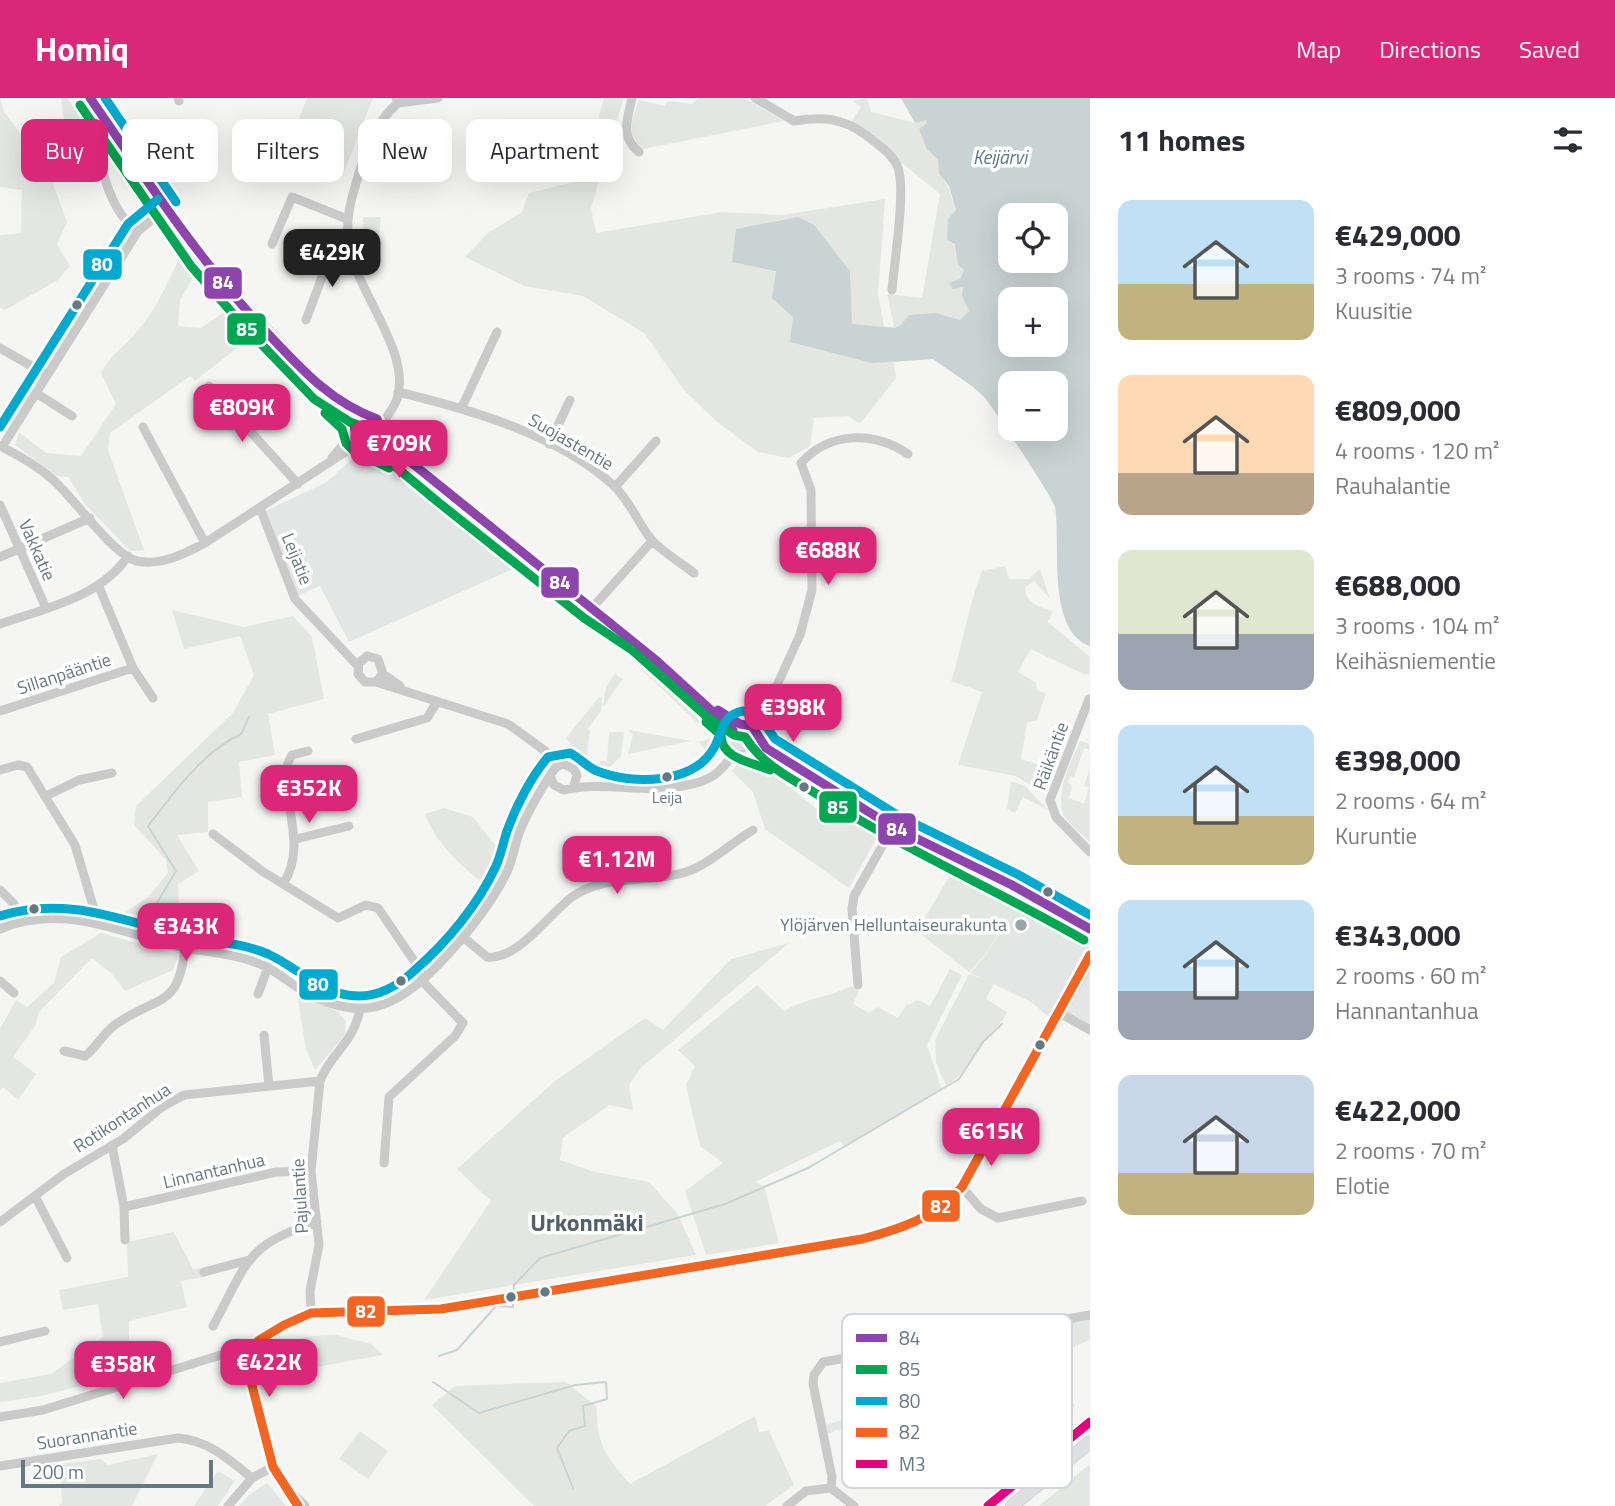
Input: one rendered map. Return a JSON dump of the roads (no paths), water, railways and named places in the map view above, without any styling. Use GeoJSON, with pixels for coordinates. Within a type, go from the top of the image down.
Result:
{"type":"FeatureCollection","features":[{"type":"Feature","properties":{"kind":"highway"},"geometry":{"type":"LineString","coordinates":[[1072,1437],[1090,1422]]}},
{"type":"Feature","properties":{"kind":"highway"},"geometry":{"type":"LineString","coordinates":[[1072,1457],[1090,1442]]}},
{"type":"Feature","properties":{"kind":"highway"},"geometry":{"type":"LineString","coordinates":[[988,1506],[1010,1488]]}},
{"type":"Feature","properties":{"kind":"highway"},"geometry":{"type":"LineString","coordinates":[[1012,1506],[1034,1488]]}},
{"type":"Feature","properties":{"kind":"main road"},"geometry":{"type":"LineString","coordinates":[[90,98],[201,260],[323,390],[366,443],[382,449],[446,493]]}},
{"type":"Feature","properties":{"kind":"main road"},"geometry":{"type":"LineString","coordinates":[[323,390],[368,415],[387,443],[446,493],[766,748],[893,827],[1012,885],[1090,929]]}},
{"type":"Feature","properties":{"kind":"main road"},"geometry":{"type":"LineString","coordinates":[[354,428],[368,415]]}},
{"type":"Feature","properties":{"kind":"main road"},"geometry":{"type":"LineString","coordinates":[[366,443],[376,440],[380,429]]}},
{"type":"Feature","properties":{"kind":"main road"},"geometry":{"type":"LineString","coordinates":[[745,731],[746,747]]}},
{"type":"Feature","properties":{"kind":"main road"},"geometry":{"type":"LineString","coordinates":[[745,731],[746,747]]}},
{"type":"Feature","properties":{"kind":"main road"},"geometry":{"type":"LineString","coordinates":[[746,747],[807,774]]}},
{"type":"Feature","properties":{"kind":"main road"},"geometry":{"type":"LineString","coordinates":[[1012,885],[1046,897],[1090,919]]}},
{"type":"Feature","properties":{"kind":"street"},"geometry":{"type":"LineString","coordinates":[[380,429],[397,400],[392,347],[364,288],[349,247],[347,219],[365,154],[381,117],[397,101],[438,98]]}},
{"type":"Feature","properties":{"kind":"street"},"geometry":{"type":"LineString","coordinates":[[632,98],[625,131],[627,142],[639,152]]}},
{"type":"Feature","properties":{"kind":"street"},"geometry":{"type":"LineString","coordinates":[[755,98],[794,121],[812,118],[838,119],[862,132],[895,162],[899,173],[900,205],[892,290]]}},
{"type":"Feature","properties":{"kind":"street"},"geometry":{"type":"LineString","coordinates":[[108,181],[124,219],[138,231]]}},
{"type":"Feature","properties":{"kind":"street"},"geometry":{"type":"LineString","coordinates":[[272,244],[292,197],[347,219]]}},
{"type":"Feature","properties":{"kind":"street"},"geometry":{"type":"LineString","coordinates":[[166,209],[138,231],[1,447],[51,478],[128,556],[137,561],[165,560],[205,543],[356,445],[366,443]]}},
{"type":"Feature","properties":{"kind":"street"},"geometry":{"type":"LineString","coordinates":[[306,320],[331,253],[349,247]]}},
{"type":"Feature","properties":{"kind":"street"},"geometry":{"type":"LineString","coordinates":[[462,407],[497,332]]}},
{"type":"Feature","properties":{"kind":"street"},"geometry":{"type":"LineString","coordinates":[[0,348],[47,375]]}},
{"type":"Feature","properties":{"kind":"street"},"geometry":{"type":"LineString","coordinates":[[209,386],[298,484]]}},
{"type":"Feature","properties":{"kind":"street"},"geometry":{"type":"LineString","coordinates":[[368,415],[383,411],[398,392]]}},
{"type":"Feature","properties":{"kind":"street","name":"Suojastentie"},"geometry":{"type":"LineString","coordinates":[[398,392],[462,407],[549,444],[615,487],[652,541],[694,573]]}},
{"type":"Feature","properties":{"kind":"street"},"geometry":{"type":"LineString","coordinates":[[36,393],[72,416]]}},
{"type":"Feature","properties":{"kind":"street"},"geometry":{"type":"LineString","coordinates":[[549,444],[570,400]]}},
{"type":"Feature","properties":{"kind":"street"},"geometry":{"type":"LineString","coordinates":[[143,427],[205,543]]}},
{"type":"Feature","properties":{"kind":"street"},"geometry":{"type":"LineString","coordinates":[[324,466],[354,428]]}},
{"type":"Feature","properties":{"kind":"street"},"geometry":{"type":"LineString","coordinates":[[705,779],[769,705],[800,635],[812,590],[811,490],[802,463],[822,445],[836,440],[880,438],[908,454]]}},
{"type":"Feature","properties":{"kind":"street"},"geometry":{"type":"LineString","coordinates":[[615,487],[656,441]]}},
{"type":"Feature","properties":{"kind":"street","name":"Vakkatie"},"geometry":{"type":"LineString","coordinates":[[0,505],[46,608]]}},
{"type":"Feature","properties":{"kind":"street","name":"Leijatie"},"geometry":{"type":"LineString","coordinates":[[260,508],[295,599],[358,666],[360,679],[408,691],[508,724],[563,764]]}},
{"type":"Feature","properties":{"kind":"street"},"geometry":{"type":"LineString","coordinates":[[0,557],[90,518]]}},
{"type":"Feature","properties":{"kind":"street"},"geometry":{"type":"LineString","coordinates":[[592,608],[652,541]]}},
{"type":"Feature","properties":{"kind":"street"},"geometry":{"type":"LineString","coordinates":[[0,624],[99,587],[128,556]]}},
{"type":"Feature","properties":{"kind":"street","name":"Sillanpääntie"},"geometry":{"type":"LineString","coordinates":[[0,710],[133,668],[99,587]]}},
{"type":"Feature","properties":{"kind":"street","name":"Leijatie"},"geometry":{"type":"LineString","coordinates":[[341,647],[382,663],[383,674],[408,691]]}},
{"type":"Feature","properties":{"kind":"street"},"geometry":{"type":"LineString","coordinates":[[358,666],[368,656]]}},
{"type":"Feature","properties":{"kind":"street"},"geometry":{"type":"LineString","coordinates":[[133,668],[153,698]]}},
{"type":"Feature","properties":{"kind":"street"},"geometry":{"type":"LineString","coordinates":[[376,682],[383,674]]}},
{"type":"Feature","properties":{"kind":"street","name":"Räikäntie"},"geometry":{"type":"LineString","coordinates":[[1089,699],[1050,800],[1056,817],[1090,852]]}},
{"type":"Feature","properties":{"kind":"street"},"geometry":{"type":"LineString","coordinates":[[356,739],[419,722],[432,713],[437,702]]}},
{"type":"Feature","properties":{"kind":"street"},"geometry":{"type":"LineString","coordinates":[[575,780],[635,789],[687,786],[719,772],[733,754],[746,747]]}},
{"type":"Feature","properties":{"kind":"street","name":"Leijatie"},"geometry":{"type":"LineString","coordinates":[[541,748],[552,774]]}},
{"type":"Feature","properties":{"kind":"street"},"geometry":{"type":"LineString","coordinates":[[284,884],[289,875],[296,839],[285,769],[292,755],[308,751]]}},
{"type":"Feature","properties":{"kind":"street"},"geometry":{"type":"LineString","coordinates":[[0,929],[21,922],[69,918],[185,947],[240,957],[268,967],[319,999],[360,1010],[380,1008],[423,978],[463,937],[507,871],[520,832],[552,774],[563,764],[571,766],[575,780]]}},
{"type":"Feature","properties":{"kind":"street"},"geometry":{"type":"LineString","coordinates":[[0,770],[18,765],[27,767],[46,796],[75,845],[93,906],[93,923]]}},
{"type":"Feature","properties":{"kind":"street"},"geometry":{"type":"LineString","coordinates":[[46,796],[79,780],[112,773]]}},
{"type":"Feature","properties":{"kind":"street"},"geometry":{"type":"LineString","coordinates":[[552,774],[557,788]]}},
{"type":"Feature","properties":{"kind":"street"},"geometry":{"type":"LineString","coordinates":[[539,798],[557,788],[568,789],[575,780]]}},
{"type":"Feature","properties":{"kind":"street"},"geometry":{"type":"LineString","coordinates":[[296,839],[349,826]]}},
{"type":"Feature","properties":{"kind":"street"},"geometry":{"type":"LineString","coordinates":[[858,985],[852,909],[854,897],[893,827]]}},
{"type":"Feature","properties":{"kind":"street"},"geometry":{"type":"LineString","coordinates":[[463,937],[486,957],[499,957],[519,945],[580,893],[614,881],[688,872],[753,830]]}},
{"type":"Feature","properties":{"kind":"street"},"geometry":{"type":"LineString","coordinates":[[213,834],[231,850],[338,918],[366,905],[378,908],[423,978],[463,1023],[455,1036],[389,1097],[384,1163]]}},
{"type":"Feature","properties":{"kind":"street"},"geometry":{"type":"LineString","coordinates":[[0,890],[14,904],[21,922]]}},
{"type":"Feature","properties":{"kind":"street"},"geometry":{"type":"LineString","coordinates":[[64,1051],[85,1056],[115,1025],[175,990],[182,973],[185,947]]}},
{"type":"Feature","properties":{"kind":"street"},"geometry":{"type":"LineString","coordinates":[[305,1506],[296,1502],[273,1466],[260,1425],[248,1356],[259,1340],[311,1313],[387,1313],[441,1308],[862,1239],[905,1228],[929,1218],[961,1187],[1089,961]]}},
{"type":"Feature","properties":{"kind":"street"},"geometry":{"type":"LineString","coordinates":[[258,994],[268,967]]}},
{"type":"Feature","properties":{"kind":"street"},"geometry":{"type":"LineString","coordinates":[[0,981],[14,993]]}},
{"type":"Feature","properties":{"kind":"street","name":"Pajulantie"},"geometry":{"type":"LineString","coordinates":[[311,1313],[310,1291],[318,1245],[311,1171],[320,1081],[354,1032],[360,1010]]}},
{"type":"Feature","properties":{"kind":"street"},"geometry":{"type":"LineString","coordinates":[[1060,1013],[1090,1030]]}},
{"type":"Feature","properties":{"kind":"street"},"geometry":{"type":"LineString","coordinates":[[264,1035],[269,1086]]}},
{"type":"Feature","properties":{"kind":"street","name":"Rotikontanhua"},"geometry":{"type":"LineString","coordinates":[[0,1222],[162,1107],[184,1095],[320,1081]]}},
{"type":"Feature","properties":{"kind":"street"},"geometry":{"type":"LineString","coordinates":[[112,1145],[124,1207],[125,1240]]}},
{"type":"Feature","properties":{"kind":"street","name":"Linnantanhua"},"geometry":{"type":"LineString","coordinates":[[124,1207],[276,1172],[311,1171]]}},
{"type":"Feature","properties":{"kind":"street"},"geometry":{"type":"LineString","coordinates":[[961,1187],[981,1209],[998,1218],[1082,1200]]}},
{"type":"Feature","properties":{"kind":"street"},"geometry":{"type":"LineString","coordinates":[[35,1196],[67,1258]]}},
{"type":"Feature","properties":{"kind":"street"},"geometry":{"type":"LineString","coordinates":[[213,1326],[258,1248],[274,1237],[317,1222]]}},
{"type":"Feature","properties":{"kind":"street"},"geometry":{"type":"LineString","coordinates":[[205,1272],[249,1260]]}},
{"type":"Feature","properties":{"kind":"street"},"geometry":{"type":"LineString","coordinates":[[1072,1318],[1090,1315]]}},
{"type":"Feature","properties":{"kind":"street"},"geometry":{"type":"LineString","coordinates":[[0,1342],[45,1331]]}},
{"type":"Feature","properties":{"kind":"street"},"geometry":{"type":"LineString","coordinates":[[0,1417],[43,1410],[224,1354],[239,1352],[248,1356]]}},
{"type":"Feature","properties":{"kind":"street"},"geometry":{"type":"LineString","coordinates":[[831,1488],[832,1477],[813,1384],[814,1375],[823,1362],[842,1359]]}},
{"type":"Feature","properties":{"kind":"street","name":"Suorannantie"},"geometry":{"type":"LineString","coordinates":[[0,1466],[189,1439],[213,1449],[252,1478]]}},
{"type":"Feature","properties":{"kind":"street"},"geometry":{"type":"LineString","coordinates":[[228,1506],[252,1478],[273,1466]]}},
{"type":"Feature","properties":{"kind":"street"},"geometry":{"type":"LineString","coordinates":[[787,1506],[806,1491],[831,1488],[854,1506]]}},
{"type":"Feature","properties":{"kind":"water","name":"Keijärvi"},"geometry":{"type":"Polygon","coordinates":[[[901,98],[1090,98],[1090,646],[1076,637],[1067,623],[1061,605],[1055,507],[1014,441],[1068,441],[1068,371],[998,371],[998,417],[985,398],[933,359],[872,363],[790,342],[793,317],[772,298],[776,271],[732,262],[736,229],[798,217],[814,225],[850,271],[852,324],[895,328],[909,315],[936,313],[960,320],[969,311],[962,296],[963,287],[953,289],[949,283],[960,279],[964,270],[958,265],[955,244],[947,240],[948,219],[956,210],[949,186],[939,174],[938,160],[926,148],[919,129],[927,123],[926,120],[915,123],[901,98]]]}},
{"type":"Feature","properties":{"kind":"waterway"},"geometry":{"type":"LineString","coordinates":[[137,918],[157,903],[176,871],[148,826],[201,762],[241,734],[249,717]]}},
{"type":"Feature","properties":{"kind":"waterway"},"geometry":{"type":"LineString","coordinates":[[514,1292],[514,1285],[540,1258],[725,1204],[808,1168],[959,1079],[983,1042],[1002,1024]]}},
{"type":"Feature","properties":{"kind":"waterway"},"geometry":{"type":"LineString","coordinates":[[439,1356],[457,1350],[496,1306],[513,1307],[513,1301]]}},
{"type":"Feature","properties":{"kind":"waterway"},"geometry":{"type":"LineString","coordinates":[[433,1382],[479,1413],[575,1385],[606,1382],[607,1399],[583,1406],[585,1426],[569,1431],[557,1448],[573,1488]]}},
{"type":"Feature","properties":{"kind":"place","name":"Leija"},"geometry":{"type":"Point","coordinates":[667,777]}},
{"type":"Feature","properties":{"kind":"place","name":"Ylöjärven Helluntaiseurakunta"},"geometry":{"type":"Point","coordinates":[1021,925]}},
{"type":"Feature","properties":{"kind":"district","name":"Urkonmäki"},"geometry":{"type":"Point","coordinates":[587,1223]}}]}
